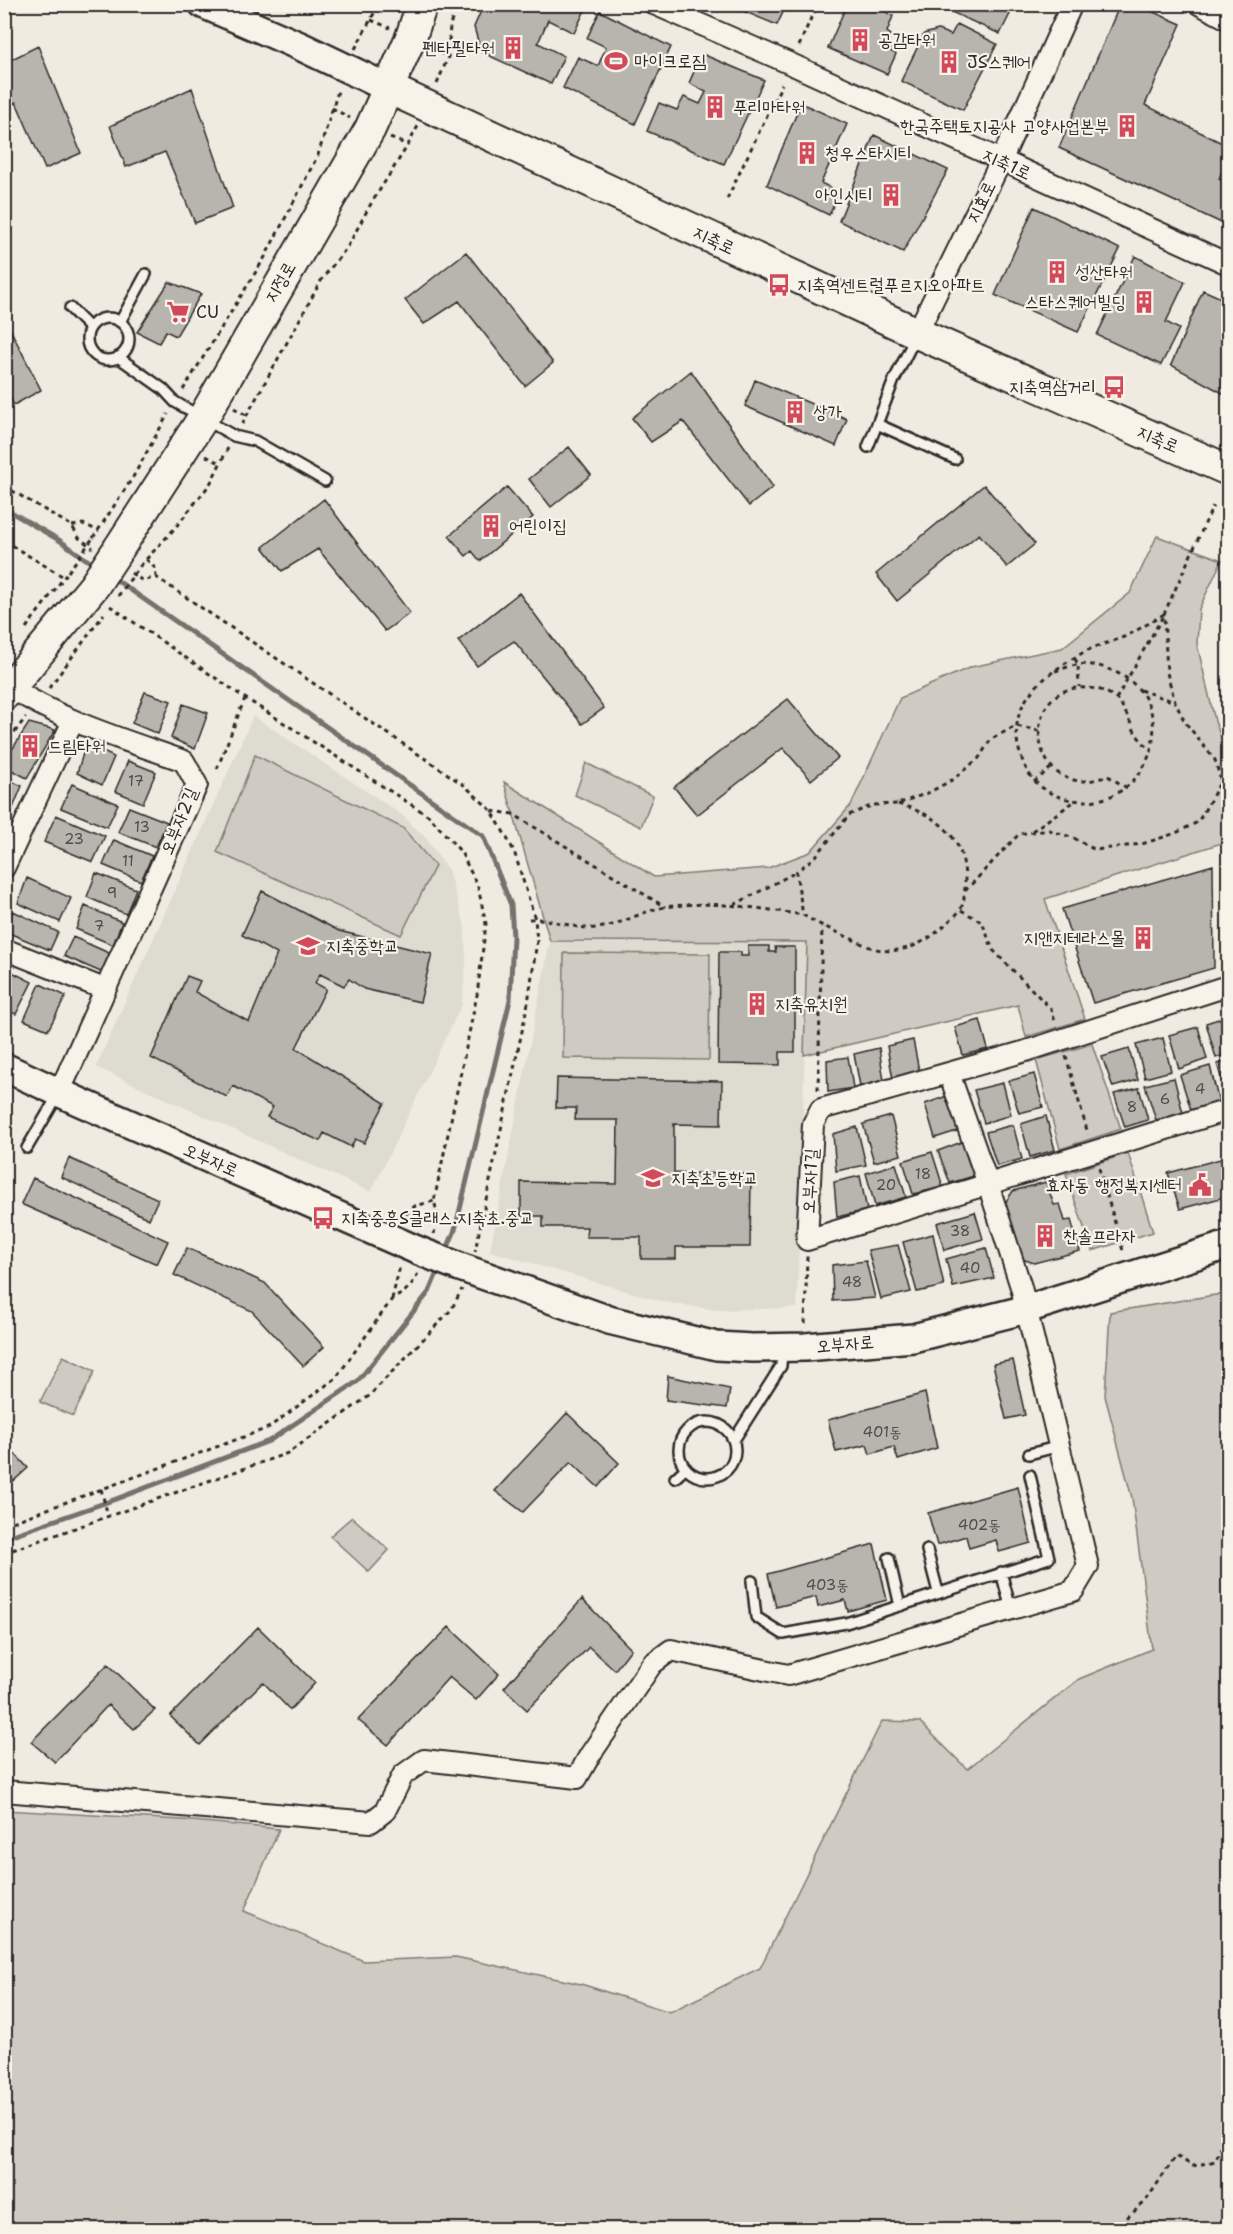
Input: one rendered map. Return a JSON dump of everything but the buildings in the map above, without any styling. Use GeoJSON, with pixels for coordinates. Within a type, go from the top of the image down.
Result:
{"type":"FeatureCollection","features":[{"type":"Feature","properties":{"kind":"main road","name":"지축로"},"geometry":{"type":"LineString","coordinates":[[203,4],[302,47],[917,333],[1228,470]]}},
{"type":"Feature","properties":{"kind":"main road","name":"지정로"},"geometry":{"type":"LineString","coordinates":[[96,591],[112,551],[203,418],[370,129],[411,37],[422,4]]}},
{"type":"Feature","properties":{"kind":"main road"},"geometry":{"type":"LineString","coordinates":[[7,691],[96,591]]}},
{"type":"Feature","properties":{"kind":"main road","name":"오부자로"},"geometry":{"type":"LineString","coordinates":[[4,1067],[418,1254],[609,1320],[717,1346],[782,1348],[913,1338],[1027,1309],[1228,1245]]}},
{"type":"Feature","properties":{"kind":"street","name":"지축1로"},"geometry":{"type":"LineString","coordinates":[[654,4],[791,64],[1228,264]]}},
{"type":"Feature","properties":{"kind":"street","name":"지효로"},"geometry":{"type":"LineString","coordinates":[[917,333],[1001,161],[1072,4]]}},
{"type":"Feature","properties":{"kind":"street"},"geometry":{"type":"LineString","coordinates":[[1199,4],[1228,20]]}},
{"type":"Feature","properties":{"kind":"street","name":"오부자2길"},"geometry":{"type":"LineString","coordinates":[[7,691],[73,721],[184,761],[197,785],[59,1093]]}},
{"type":"Feature","properties":{"kind":"street"},"geometry":{"type":"LineString","coordinates":[[4,868],[73,721]]}},
{"type":"Feature","properties":{"kind":"street"},"geometry":{"type":"LineString","coordinates":[[4,949],[104,989]]}},
{"type":"Feature","properties":{"kind":"street"},"geometry":{"type":"LineString","coordinates":[[821,1109],[1225,990]]}},
{"type":"Feature","properties":{"kind":"street"},"geometry":{"type":"LineString","coordinates":[[4,1791],[371,1822],[385,1811],[403,1775],[424,1760],[577,1778],[652,1664],[671,1650],[788,1674],[1073,1591],[1088,1566],[1060,1446],[1027,1309],[988,1184],[949,1073]]}},
{"type":"Feature","properties":{"kind":"street","name":"오부자1길"},"geometry":{"type":"LineString","coordinates":[[821,1109],[813,1124],[807,1240],[1228,1110]]}},
{"type":"Feature","properties":{"kind":"lane"},"geometry":{"type":"LineString","coordinates":[[120,322],[146,274]]}},
{"type":"Feature","properties":{"kind":"lane"},"geometry":{"type":"LineString","coordinates":[[70,308],[90,328]]}},
{"type":"Feature","properties":{"kind":"lane"},"geometry":{"type":"LineString","coordinates":[[107,318],[120,322],[125,327],[129,340],[124,353],[118,357],[105,359],[94,354],[88,342],[90,328],[107,318]]}},
{"type":"Feature","properties":{"kind":"lane"},"geometry":{"type":"LineString","coordinates":[[868,447],[894,380],[917,333]]}},
{"type":"Feature","properties":{"kind":"lane"},"geometry":{"type":"LineString","coordinates":[[118,357],[163,389],[175,402],[234,436],[255,441],[326,481]]}},
{"type":"Feature","properties":{"kind":"lane"},"geometry":{"type":"LineString","coordinates":[[877,424],[955,459]]}},
{"type":"Feature","properties":{"kind":"lane"},"geometry":{"type":"LineString","coordinates":[[27,1148],[59,1093]]}},
{"type":"Feature","properties":{"kind":"lane"},"geometry":{"type":"LineString","coordinates":[[734,1440],[781,1366],[782,1348]]}},
{"type":"Feature","properties":{"kind":"lane"},"geometry":{"type":"LineString","coordinates":[[706,1421],[723,1426],[734,1440],[736,1449],[734,1459],[722,1474],[713,1478],[703,1478],[693,1475],[686,1468],[679,1451],[683,1434],[690,1427],[706,1421]]}},
{"type":"Feature","properties":{"kind":"lane"},"geometry":{"type":"LineString","coordinates":[[1029,1454],[1060,1446]]}},
{"type":"Feature","properties":{"kind":"lane"},"geometry":{"type":"LineString","coordinates":[[675,1478],[686,1468]]}},
{"type":"Feature","properties":{"kind":"lane"},"geometry":{"type":"LineString","coordinates":[[752,1581],[756,1617],[783,1634],[846,1623],[1049,1558],[1029,1475]]}},
{"type":"Feature","properties":{"kind":"lane"},"geometry":{"type":"LineString","coordinates":[[927,1550],[938,1592]]}},
{"type":"Feature","properties":{"kind":"lane"},"geometry":{"type":"LineString","coordinates":[[889,1558],[900,1606]]}},
{"type":"Feature","properties":{"kind":"lane"},"geometry":{"type":"LineString","coordinates":[[1001,1572],[1011,1609]]}},
{"type":"Feature","properties":{"kind":"path"},"geometry":{"type":"LineString","coordinates":[[371,20],[379,4]]}},
{"type":"Feature","properties":{"kind":"path"},"geometry":{"type":"LineString","coordinates":[[448,57],[450,25],[458,4]]}},
{"type":"Feature","properties":{"kind":"path"},"geometry":{"type":"LineString","coordinates":[[799,46],[817,4]]}},
{"type":"Feature","properties":{"kind":"path"},"geometry":{"type":"LineString","coordinates":[[727,199],[782,84]]}},
{"type":"Feature","properties":{"kind":"path"},"geometry":{"type":"LineString","coordinates":[[188,382],[264,256],[302,186],[318,155],[332,108]]}},
{"type":"Feature","properties":{"kind":"path"},"geometry":{"type":"LineString","coordinates":[[247,416],[322,279],[348,246],[369,207],[408,145]]}},
{"type":"Feature","properties":{"kind":"path"},"geometry":{"type":"LineString","coordinates":[[48,688],[96,591],[112,551],[133,477],[160,429]]}},
{"type":"Feature","properties":{"kind":"path"},"geometry":{"type":"LineString","coordinates":[[146,559],[175,528],[210,484],[220,463]]}},
{"type":"Feature","properties":{"kind":"path"},"geometry":{"type":"LineString","coordinates":[[4,486],[72,526],[79,538],[112,551],[146,559],[155,568],[156,577],[464,785],[492,811],[514,851],[535,919],[537,941],[528,1004],[466,1270],[451,1310],[369,1396],[288,1453],[4,1553]]}},
{"type":"Feature","properties":{"kind":"path"},"geometry":{"type":"LineString","coordinates":[[1116,699],[1164,614],[1213,506]]}},
{"type":"Feature","properties":{"kind":"path"},"geometry":{"type":"LineString","coordinates":[[72,526],[83,524],[143,581],[156,577]]}},
{"type":"Feature","properties":{"kind":"path"},"geometry":{"type":"LineString","coordinates":[[4,541],[64,578],[96,591],[245,698],[429,816],[461,852],[478,887],[486,924],[477,995],[434,1202],[438,1215],[392,1299],[336,1378],[268,1428],[4,1525]]}},
{"type":"Feature","properties":{"kind":"path"},"geometry":{"type":"LineString","coordinates":[[96,591],[112,551]]}},
{"type":"Feature","properties":{"kind":"path"},"geometry":{"type":"LineString","coordinates":[[24,631],[64,578]]}},
{"type":"Feature","properties":{"kind":"path"},"geometry":{"type":"LineString","coordinates":[[1139,689],[1150,708],[1155,730],[1152,752],[1142,772],[1127,788],[1108,799],[1086,802],[1064,799],[1034,782],[1017,749],[1016,726],[1022,704],[1036,684],[1087,650],[1124,637],[1164,614]]}},
{"type":"Feature","properties":{"kind":"path"},"geometry":{"type":"LineString","coordinates":[[1164,614],[1167,672],[1175,702],[1185,722],[1215,760],[1228,806]]}},
{"type":"Feature","properties":{"kind":"path"},"geometry":{"type":"LineString","coordinates":[[1075,658],[1078,664],[1079,687]]}},
{"type":"Feature","properties":{"kind":"path"},"geometry":{"type":"LineString","coordinates":[[1055,670],[1078,664],[1102,666],[1122,675],[1139,689],[1175,702]]}},
{"type":"Feature","properties":{"kind":"path"},"geometry":{"type":"LineString","coordinates":[[1127,788],[1108,776],[1085,782],[1065,777],[1052,767],[1042,752],[1039,731],[1040,718],[1047,703],[1061,692],[1079,687],[1099,689],[1116,699],[1128,715],[1136,733],[1152,752]]}},
{"type":"Feature","properties":{"kind":"path"},"geometry":{"type":"LineString","coordinates":[[217,769],[245,698]]}},
{"type":"Feature","properties":{"kind":"path"},"geometry":{"type":"LineString","coordinates":[[4,747],[27,716]]}},
{"type":"Feature","properties":{"kind":"path"},"geometry":{"type":"LineString","coordinates":[[734,904],[796,872],[816,856],[849,815],[873,805],[898,804],[928,793],[952,780],[979,758],[991,739],[1016,726],[1039,731]]}},
{"type":"Feature","properties":{"kind":"path"},"geometry":{"type":"LineString","coordinates":[[1034,782],[1052,767]]}},
{"type":"Feature","properties":{"kind":"path"},"geometry":{"type":"LineString","coordinates":[[965,891],[1018,834],[1049,830],[1074,838],[1095,850],[1142,844],[1176,833],[1198,822],[1221,781]]}},
{"type":"Feature","properties":{"kind":"path"},"geometry":{"type":"LineString","coordinates":[[1030,832],[1075,801]]}},
{"type":"Feature","properties":{"kind":"path"},"geometry":{"type":"LineString","coordinates":[[529,919],[543,918],[595,928],[620,923],[665,907],[734,904],[803,915],[822,927],[874,949],[899,950],[922,944],[960,909],[965,891],[965,867],[957,844],[942,824],[922,811],[898,804]]}},
{"type":"Feature","properties":{"kind":"path"},"geometry":{"type":"LineString","coordinates":[[492,811],[513,814],[665,907]]}},
{"type":"Feature","properties":{"kind":"path"},"geometry":{"type":"LineString","coordinates":[[796,872],[803,915]]}},
{"type":"Feature","properties":{"kind":"path"},"geometry":{"type":"LineString","coordinates":[[960,909],[981,922],[993,950],[1051,1009],[1124,1256]]}},
{"type":"Feature","properties":{"kind":"path"},"geometry":{"type":"LineString","coordinates":[[821,1109],[818,1099],[822,927]]}},
{"type":"Feature","properties":{"kind":"path"},"geometry":{"type":"LineString","coordinates":[[1225,990],[1228,944]]}},
{"type":"Feature","properties":{"kind":"path"},"geometry":{"type":"LineString","coordinates":[[396,1222],[415,1206],[434,1202]]}},
{"type":"Feature","properties":{"kind":"path"},"geometry":{"type":"LineString","coordinates":[[805,1329],[807,1240]]}},
{"type":"Feature","properties":{"kind":"path"},"geometry":{"type":"LineString","coordinates":[[392,1299],[404,1293],[413,1283],[418,1254]]}},
{"type":"Feature","properties":{"kind":"path"},"geometry":{"type":"LineString","coordinates":[[101,1489],[108,1516]]}},
{"type":"Feature","properties":{"kind":"path"},"geometry":{"type":"LineString","coordinates":[[1113,2229],[1144,2202],[1176,2156],[1193,2166],[1215,2162],[1228,2132]]}},
{"type":"Feature","properties":{"kind":"shaded area"},"geometry":{"type":"Polygon","coordinates":[[[1157,536],[1222,560],[1199,609],[1197,644],[1215,721],[1228,757],[1228,841],[1045,899],[1085,1019],[1026,1037],[1018,1005],[804,1055],[807,942],[550,941],[504,782],[654,877],[768,868],[810,852],[851,805],[900,698],[971,667],[1062,648],[1130,593],[1157,536]]]}},
{"type":"Feature","properties":{"kind":"shaded area","name":"지축중학교"},"geometry":{"type":"Polygon","coordinates":[[[253,716],[402,815],[425,837],[448,870],[465,926],[466,965],[462,1004],[371,1192],[96,1067],[253,716]]]}},
{"type":"Feature","properties":{"kind":"shaded area"},"geometry":{"type":"Polygon","coordinates":[[[255,755],[403,828],[435,866],[401,935],[217,852],[255,755]]]}},
{"type":"Feature","properties":{"kind":"shaded area"},"geometry":{"type":"Polygon","coordinates":[[[586,763],[653,796],[641,827],[575,795],[586,763]]]}},
{"type":"Feature","properties":{"kind":"shaded area","name":"지축초등학교"},"geometry":{"type":"Polygon","coordinates":[[[550,941],[808,942],[797,1308],[716,1310],[664,1302],[490,1251],[550,941]]]}},
{"type":"Feature","properties":{"kind":"shaded area"},"geometry":{"type":"Polygon","coordinates":[[[564,953],[710,954],[709,1060],[563,1058],[564,953]]]}},
{"type":"Feature","properties":{"kind":"shaded area"},"geometry":{"type":"Polygon","coordinates":[[[1092,1044],[1121,1129],[1060,1149],[1036,1060],[1092,1044]]]}},
{"type":"Feature","properties":{"kind":"shaded area"},"geometry":{"type":"Polygon","coordinates":[[[1128,1153],[1153,1232],[1092,1251],[1066,1174],[1128,1153]]]}},
{"type":"Feature","properties":{"kind":"shaded area"},"geometry":{"type":"Polygon","coordinates":[[[1228,1293],[1228,2229],[5,2229],[5,1810],[182,1820],[279,1829],[244,1911],[364,1961],[456,1957],[581,1984],[670,2012],[760,1968],[882,1721],[920,1722],[967,1769],[1079,1679],[1152,1649],[1132,1498],[1105,1396],[1110,1312],[1228,1293]]]}},
{"type":"Feature","properties":{"kind":"shaded area"},"geometry":{"type":"Polygon","coordinates":[[[63,1356],[95,1371],[73,1416],[40,1402],[63,1356]]]}},
{"type":"Feature","properties":{"kind":"shaded area"},"geometry":{"type":"Polygon","coordinates":[[[352,1517],[389,1550],[369,1572],[330,1536],[352,1517]]]}},
{"type":"Feature","properties":{"kind":"waterway"},"geometry":{"type":"LineString","coordinates":[[4,508],[59,540],[97,567]]}},
{"type":"Feature","properties":{"kind":"waterway"},"geometry":{"type":"LineString","coordinates":[[112,577],[483,836],[511,905],[513,937],[510,1000],[455,1230],[445,1254]]}},
{"type":"Feature","properties":{"kind":"waterway"},"geometry":{"type":"LineString","coordinates":[[4,1538],[116,1499],[269,1441],[358,1381],[429,1292],[439,1268]]}},
{"type":"Feature","properties":{"kind":"place","name":"공감타워"},"geometry":{"type":"Point","coordinates":[860,40]}},
{"type":"Feature","properties":{"kind":"place","name":"펜타필타워"},"geometry":{"type":"Point","coordinates":[513,48]}},
{"type":"Feature","properties":{"kind":"place","name":"마이크로짐"},"geometry":{"type":"Point","coordinates":[616,61]}},
{"type":"Feature","properties":{"kind":"place","name":"JS스퀘어"},"geometry":{"type":"Point","coordinates":[949,62]}},
{"type":"Feature","properties":{"kind":"place","name":"푸리마타워"},"geometry":{"type":"Point","coordinates":[715,107]}},
{"type":"Feature","properties":{"kind":"place","name":"한국주택토지공사 고양사업본부"},"geometry":{"type":"Point","coordinates":[1127,126]}},
{"type":"Feature","properties":{"kind":"place","name":"청우스타시티"},"geometry":{"type":"Point","coordinates":[807,153]}},
{"type":"Feature","properties":{"kind":"place","name":"아인시티"},"geometry":{"type":"Point","coordinates":[891,195]}},
{"type":"Feature","properties":{"kind":"place","name":"성산타워"},"geometry":{"type":"Point","coordinates":[1057,272]}},
{"type":"Feature","properties":{"kind":"place","name":"지축역센트럴푸르지오아파트"},"geometry":{"type":"Point","coordinates":[779,285]}},
{"type":"Feature","properties":{"kind":"place","name":"스타스퀘어빌딩"},"geometry":{"type":"Point","coordinates":[1144,302]}},
{"type":"Feature","properties":{"kind":"place","name":"CU"},"geometry":{"type":"Point","coordinates":[178,312]}},
{"type":"Feature","properties":{"kind":"place","name":"지축역삼거리"},"geometry":{"type":"Point","coordinates":[1114,387]}},
{"type":"Feature","properties":{"kind":"place","name":"상가"},"geometry":{"type":"Point","coordinates":[795,412]}},
{"type":"Feature","properties":{"kind":"place","name":"어린이집"},"geometry":{"type":"Point","coordinates":[491,526]}},
{"type":"Feature","properties":{"kind":"place","name":"드림타워"},"geometry":{"type":"Point","coordinates":[30,746]}},
{"type":"Feature","properties":{"kind":"place","name":"지앤지테라스몰"},"geometry":{"type":"Point","coordinates":[1143,938]}},
{"type":"Feature","properties":{"kind":"place","name":"지축중학교"},"geometry":{"type":"Point","coordinates":[308,946]}},
{"type":"Feature","properties":{"kind":"place","name":"지축유치원"},"geometry":{"type":"Point","coordinates":[757,1004]}},
{"type":"Feature","properties":{"kind":"place","name":"지축초등학교"},"geometry":{"type":"Point","coordinates":[653,1178]}},
{"type":"Feature","properties":{"kind":"place","name":"효자동 행정복지센터"},"geometry":{"type":"Point","coordinates":[1200,1185]}},
{"type":"Feature","properties":{"kind":"place","name":"지축중흥S클래스.지축초.중교"},"geometry":{"type":"Point","coordinates":[323,1218]}},
{"type":"Feature","properties":{"kind":"place","name":"찬솔프라자"},"geometry":{"type":"Point","coordinates":[1045,1236]}}]}
